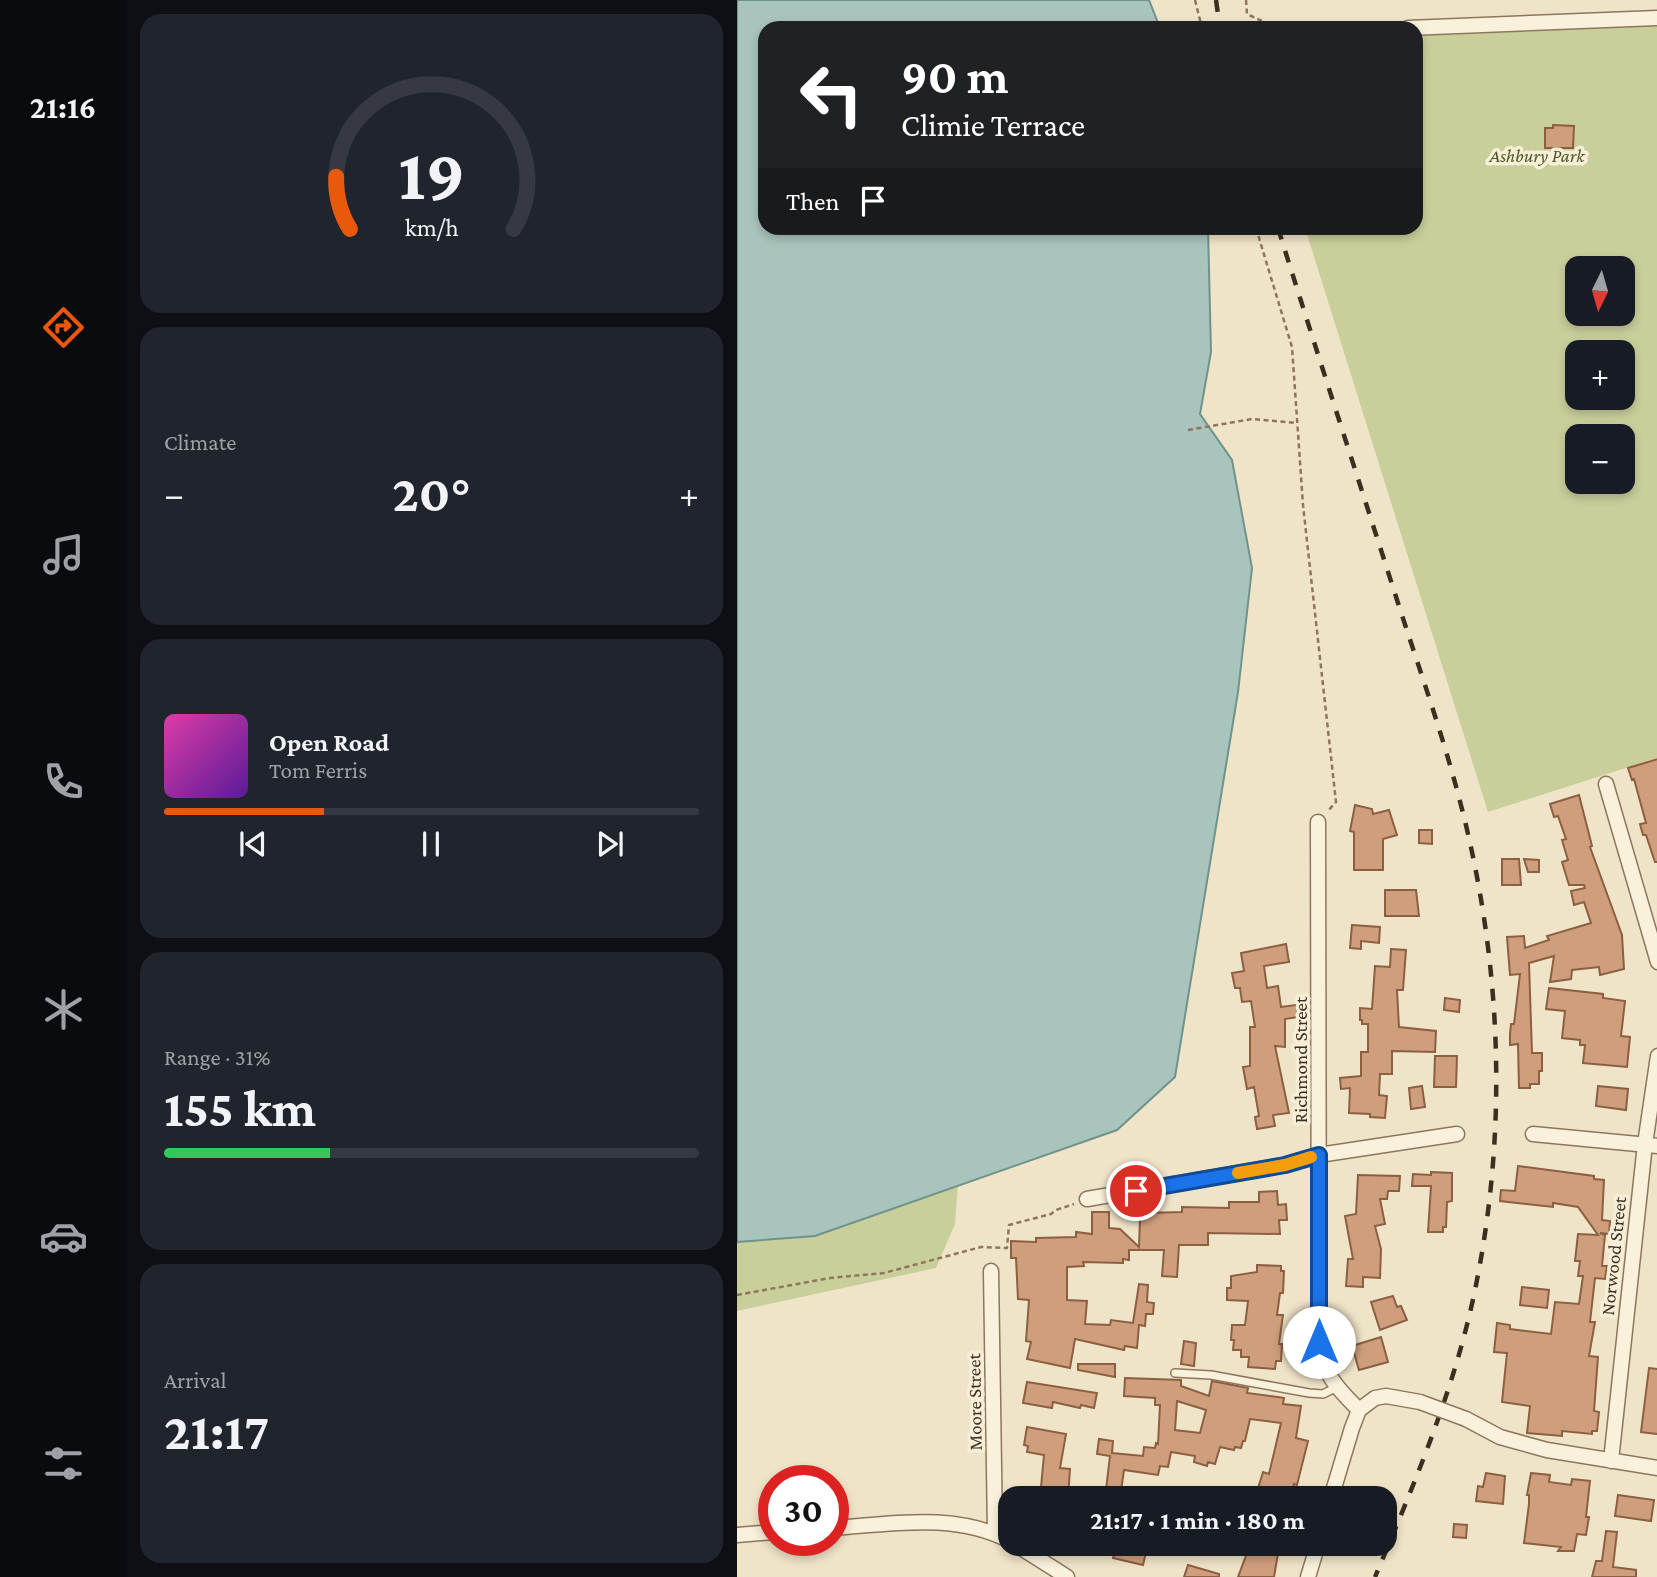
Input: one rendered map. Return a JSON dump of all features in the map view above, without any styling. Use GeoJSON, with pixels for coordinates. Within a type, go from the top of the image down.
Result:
{"type":"FeatureCollection","features":[{"type":"Feature","properties":{"kind":"street"},"geometry":{"type":"LineString","coordinates":[[1423,27],[1657,18]]}},
{"type":"Feature","properties":{"kind":"street"},"geometry":{"type":"LineString","coordinates":[[1606,784],[1657,962]]}},
{"type":"Feature","properties":{"kind":"street","name":"Richmond Street"},"geometry":{"type":"LineString","coordinates":[[1318,822],[1319,1342],[1324,1365],[1337,1387],[1359,1409]]}},
{"type":"Feature","properties":{"kind":"street","name":"Norwood Street"},"geometry":{"type":"LineString","coordinates":[[1611,1461],[1651,1145],[1657,1056]]}},
{"type":"Feature","properties":{"kind":"street"},"geometry":{"type":"LineString","coordinates":[[1087,1199],[1285,1165],[1319,1155],[1457,1134]]}},
{"type":"Feature","properties":{"kind":"street"},"geometry":{"type":"LineString","coordinates":[[1533,1134],[1651,1145]]}},
{"type":"Feature","properties":{"kind":"street","name":"Moore Street"},"geometry":{"type":"LineString","coordinates":[[991,1271],[995,1533]]}},
{"type":"Feature","properties":{"kind":"street"},"geometry":{"type":"LineString","coordinates":[[1335,1486],[1359,1409],[1375,1398],[1386,1396],[1420,1402],[1466,1419],[1500,1437],[1547,1450],[1657,1468]]}},
{"type":"Feature","properties":{"kind":"street"},"geometry":{"type":"LineString","coordinates":[[849,1527],[943,1522],[973,1525],[998,1535]]}},
{"type":"Feature","properties":{"kind":"street"},"geometry":{"type":"LineString","coordinates":[[737,1535],[758,1533]]}},
{"type":"Feature","properties":{"kind":"street"},"geometry":{"type":"LineString","coordinates":[[1034,1556],[1067,1577]]}},
{"type":"Feature","properties":{"kind":"street"},"geometry":{"type":"LineString","coordinates":[[1308,1577],[1314,1556]]}},
{"type":"Feature","properties":{"kind":"lane"},"geometry":{"type":"LineString","coordinates":[[1175,1373],[1211,1375],[1309,1393],[1323,1394],[1337,1387]]}},
{"type":"Feature","properties":{"kind":"path"},"geometry":{"type":"LineString","coordinates":[[1195,0],[1200,21]]}},
{"type":"Feature","properties":{"kind":"path"},"geometry":{"type":"LineString","coordinates":[[1246,0],[1247,13],[1263,21]]}},
{"type":"Feature","properties":{"kind":"path"},"geometry":{"type":"LineString","coordinates":[[1258,235],[1292,347],[1303,505],[1336,802],[1318,822]]}},
{"type":"Feature","properties":{"kind":"path"},"geometry":{"type":"LineString","coordinates":[[1188,430],[1252,419],[1297,424]]}},
{"type":"Feature","properties":{"kind":"path"},"geometry":{"type":"LineString","coordinates":[[737,1295],[830,1278],[884,1273],[981,1247],[1007,1248],[1009,1225],[1051,1214],[1087,1199]]}},
{"type":"Feature","properties":{"kind":"green space","name":"Ashbury Park"},"geometry":{"type":"Polygon","coordinates":[[[1657,26],[1657,758],[1488,812],[1307,235],[1423,235],[1423,36],[1657,26]]]}},
{"type":"Feature","properties":{"kind":"green space"},"geometry":{"type":"Polygon","coordinates":[[[958,1184],[955,1224],[936,1268],[737,1311],[737,1242],[815,1236],[958,1184]]]}},
{"type":"Feature","properties":{"kind":"water"},"geometry":{"type":"Polygon","coordinates":[[[737,0],[1149,0],[1157,21],[758,21],[758,235],[1208,235],[1211,352],[1200,414],[1232,460],[1252,568],[1238,692],[1175,1077],[1117,1130],[815,1236],[737,1242],[737,0]]]}},
{"type":"Feature","properties":{"kind":"building"},"geometry":{"type":"Polygon","coordinates":[[[1553,125],[1574,126],[1573,148],[1545,148],[1545,128],[1553,128],[1553,125]]]}},
{"type":"Feature","properties":{"kind":"building"},"geometry":{"type":"Polygon","coordinates":[[[1658,759],[1658,862],[1655,862],[1646,835],[1643,835],[1640,824],[1646,823],[1634,779],[1632,780],[1628,768],[1658,759]]]}},
{"type":"Feature","properties":{"kind":"building"},"geometry":{"type":"Polygon","coordinates":[[[1579,795],[1592,846],[1590,847],[1622,935],[1624,969],[1600,975],[1599,967],[1572,970],[1571,979],[1550,982],[1554,956],[1529,963],[1532,1053],[1542,1053],[1542,1071],[1539,1071],[1539,1084],[1530,1084],[1530,1088],[1519,1088],[1518,1044],[1510,1045],[1510,1034],[1511,1024],[1514,1024],[1520,974],[1510,975],[1507,937],[1524,936],[1525,948],[1549,940],[1547,936],[1591,923],[1584,902],[1574,905],[1571,891],[1585,888],[1584,885],[1569,885],[1562,862],[1568,860],[1562,840],[1566,839],[1558,816],[1554,817],[1550,804],[1579,795]]]}},
{"type":"Feature","properties":{"kind":"building"},"geometry":{"type":"Polygon","coordinates":[[[1355,805],[1372,809],[1373,814],[1389,810],[1397,835],[1383,839],[1383,870],[1354,870],[1354,832],[1350,831],[1355,805]]]}},
{"type":"Feature","properties":{"kind":"building"},"geometry":{"type":"Polygon","coordinates":[[[1419,830],[1432,830],[1432,844],[1419,843],[1419,830]]]}},
{"type":"Feature","properties":{"kind":"building"},"geometry":{"type":"Polygon","coordinates":[[[1502,859],[1519,859],[1521,885],[1502,885],[1502,859]]]}},
{"type":"Feature","properties":{"kind":"building"},"geometry":{"type":"Polygon","coordinates":[[[1524,859],[1539,860],[1539,872],[1528,872],[1524,859]]]}},
{"type":"Feature","properties":{"kind":"building"},"geometry":{"type":"Polygon","coordinates":[[[1385,890],[1416,890],[1419,916],[1385,916],[1385,890]]]}},
{"type":"Feature","properties":{"kind":"building"},"geometry":{"type":"Polygon","coordinates":[[[1352,925],[1380,927],[1379,943],[1361,941],[1361,949],[1350,948],[1352,925]]]}},
{"type":"Feature","properties":{"kind":"building"},"geometry":{"type":"Polygon","coordinates":[[[1286,944],[1289,962],[1264,966],[1267,988],[1278,986],[1281,1007],[1296,1005],[1298,1017],[1285,1019],[1285,1047],[1275,1046],[1289,1113],[1273,1115],[1275,1126],[1257,1129],[1255,1117],[1259,1116],[1254,1087],[1247,1089],[1243,1067],[1250,1066],[1250,1027],[1255,1027],[1251,1001],[1242,1002],[1240,988],[1235,988],[1232,973],[1244,971],[1241,953],[1286,944]]]}},
{"type":"Feature","properties":{"kind":"building"},"geometry":{"type":"Polygon","coordinates":[[[1391,949],[1406,950],[1403,990],[1397,990],[1399,1027],[1436,1031],[1435,1052],[1392,1051],[1392,1074],[1380,1074],[1379,1095],[1387,1096],[1385,1118],[1370,1117],[1370,1114],[1349,1113],[1350,1088],[1341,1089],[1340,1078],[1361,1076],[1361,1052],[1368,1052],[1368,1024],[1362,1024],[1360,1020],[1360,1008],[1372,1009],[1375,966],[1390,967],[1391,949]]]}},
{"type":"Feature","properties":{"kind":"building"},"geometry":{"type":"Polygon","coordinates":[[[1549,988],[1603,994],[1603,998],[1625,1001],[1621,1036],[1630,1037],[1627,1067],[1583,1063],[1585,1045],[1580,1045],[1580,1040],[1562,1038],[1565,1011],[1546,1009],[1549,988]]]}},
{"type":"Feature","properties":{"kind":"building"},"geometry":{"type":"Polygon","coordinates":[[[1445,998],[1460,1000],[1459,1012],[1444,1010],[1445,998]]]}},
{"type":"Feature","properties":{"kind":"building"},"geometry":{"type":"Polygon","coordinates":[[[1435,1056],[1457,1056],[1456,1087],[1434,1087],[1435,1056]]]}},
{"type":"Feature","properties":{"kind":"building"},"geometry":{"type":"Polygon","coordinates":[[[1422,1086],[1425,1107],[1411,1109],[1409,1088],[1422,1086]]]}},
{"type":"Feature","properties":{"kind":"building"},"geometry":{"type":"Polygon","coordinates":[[[1598,1086],[1628,1089],[1626,1110],[1596,1106],[1598,1086]]]}},
{"type":"Feature","properties":{"kind":"building"},"geometry":{"type":"Polygon","coordinates":[[[1518,1166],[1594,1176],[1594,1179],[1604,1180],[1602,1220],[1610,1221],[1609,1234],[1600,1233],[1605,1235],[1602,1266],[1607,1266],[1605,1279],[1595,1278],[1590,1322],[1595,1322],[1589,1356],[1598,1357],[1594,1411],[1599,1412],[1597,1431],[1592,1431],[1592,1434],[1562,1431],[1562,1436],[1527,1433],[1530,1406],[1502,1402],[1507,1353],[1494,1352],[1497,1323],[1510,1325],[1510,1329],[1551,1334],[1555,1302],[1579,1304],[1583,1276],[1578,1276],[1580,1261],[1575,1261],[1578,1234],[1598,1235],[1578,1207],[1500,1201],[1501,1190],[1515,1191],[1518,1166]]]}},
{"type":"Feature","properties":{"kind":"building"},"geometry":{"type":"Polygon","coordinates":[[[1431,1172],[1452,1173],[1452,1201],[1447,1202],[1446,1227],[1443,1227],[1443,1232],[1428,1232],[1431,1186],[1412,1186],[1413,1174],[1431,1175],[1431,1172]]]}},
{"type":"Feature","properties":{"kind":"building"},"geometry":{"type":"Polygon","coordinates":[[[1358,1175],[1400,1176],[1399,1191],[1388,1191],[1387,1199],[1380,1199],[1385,1224],[1375,1226],[1381,1249],[1380,1278],[1363,1277],[1363,1287],[1346,1286],[1348,1259],[1353,1259],[1345,1216],[1356,1214],[1358,1175]]]}},
{"type":"Feature","properties":{"kind":"building"},"geometry":{"type":"Polygon","coordinates":[[[1277,1191],[1278,1205],[1286,1204],[1287,1220],[1279,1220],[1280,1234],[1208,1233],[1208,1245],[1179,1245],[1177,1277],[1162,1276],[1164,1250],[1129,1250],[1129,1260],[1123,1259],[1123,1263],[1083,1262],[1084,1266],[1067,1267],[1067,1300],[1087,1301],[1085,1324],[1110,1325],[1111,1320],[1133,1323],[1139,1284],[1148,1285],[1147,1302],[1154,1303],[1153,1314],[1146,1314],[1145,1326],[1139,1325],[1137,1348],[1125,1346],[1124,1350],[1075,1339],[1070,1368],[1027,1359],[1031,1342],[1026,1341],[1029,1300],[1018,1299],[1016,1258],[1011,1258],[1011,1241],[1036,1242],[1036,1238],[1076,1237],[1076,1232],[1092,1234],[1092,1212],[1109,1212],[1109,1228],[1120,1229],[1139,1247],[1140,1218],[1146,1217],[1146,1213],[1182,1212],[1182,1207],[1229,1208],[1229,1202],[1259,1202],[1259,1192],[1277,1191]]]}},
{"type":"Feature","properties":{"kind":"building"},"geometry":{"type":"Polygon","coordinates":[[[1257,1265],[1281,1266],[1281,1271],[1284,1271],[1283,1293],[1280,1293],[1277,1315],[1283,1315],[1279,1344],[1282,1344],[1281,1361],[1276,1361],[1275,1369],[1248,1367],[1249,1357],[1241,1357],[1241,1350],[1233,1350],[1234,1340],[1231,1340],[1232,1325],[1245,1325],[1248,1301],[1227,1300],[1231,1276],[1257,1272],[1257,1265]]]}},
{"type":"Feature","properties":{"kind":"building"},"geometry":{"type":"Polygon","coordinates":[[[1522,1287],[1549,1290],[1547,1308],[1520,1305],[1522,1287]]]}},
{"type":"Feature","properties":{"kind":"building"},"geometry":{"type":"Polygon","coordinates":[[[1393,1296],[1407,1320],[1380,1330],[1371,1302],[1393,1296]]]}},
{"type":"Feature","properties":{"kind":"building"},"geometry":{"type":"Polygon","coordinates":[[[1381,1337],[1388,1362],[1359,1370],[1352,1346],[1381,1337]]]}},
{"type":"Feature","properties":{"kind":"building"},"geometry":{"type":"Polygon","coordinates":[[[1184,1341],[1196,1343],[1194,1366],[1181,1364],[1184,1341]]]}},
{"type":"Feature","properties":{"kind":"building"},"geometry":{"type":"Polygon","coordinates":[[[1078,1364],[1115,1364],[1115,1377],[1078,1370],[1078,1364]]]}},
{"type":"Feature","properties":{"kind":"building"},"geometry":{"type":"Polygon","coordinates":[[[1649,1368],[1658,1369],[1658,1434],[1641,1432],[1649,1368]]]}},
{"type":"Feature","properties":{"kind":"building"},"geometry":{"type":"Polygon","coordinates":[[[1125,1378],[1181,1380],[1181,1386],[1209,1396],[1212,1381],[1248,1388],[1247,1393],[1284,1398],[1283,1404],[1301,1406],[1296,1438],[1308,1441],[1297,1485],[1259,1486],[1263,1472],[1269,1474],[1281,1423],[1250,1419],[1241,1448],[1235,1447],[1234,1450],[1220,1447],[1215,1464],[1208,1462],[1207,1466],[1194,1462],[1195,1456],[1171,1452],[1168,1467],[1160,1466],[1158,1475],[1124,1470],[1122,1486],[1106,1486],[1110,1456],[1097,1454],[1099,1439],[1113,1441],[1112,1453],[1143,1456],[1144,1447],[1155,1448],[1156,1443],[1158,1444],[1160,1405],[1155,1405],[1155,1398],[1124,1396],[1125,1378]],[[1177,1401],[1175,1430],[1200,1433],[1206,1410],[1177,1401]]]}},
{"type":"Feature","properties":{"kind":"building"},"geometry":{"type":"Polygon","coordinates":[[[1027,1382],[1097,1393],[1094,1408],[1053,1402],[1052,1408],[1023,1403],[1027,1382]]]}},
{"type":"Feature","properties":{"kind":"building"},"geometry":{"type":"Polygon","coordinates":[[[1027,1427],[1066,1434],[1060,1468],[1070,1469],[1069,1486],[1041,1486],[1044,1455],[1027,1452],[1028,1446],[1024,1445],[1027,1427]]]}},
{"type":"Feature","properties":{"kind":"building"},"geometry":{"type":"Polygon","coordinates":[[[1486,1473],[1505,1476],[1503,1504],[1476,1501],[1478,1486],[1483,1487],[1486,1473]]]}},
{"type":"Feature","properties":{"kind":"building"},"geometry":{"type":"Polygon","coordinates":[[[1531,1473],[1550,1475],[1549,1482],[1571,1485],[1572,1479],[1590,1481],[1586,1535],[1577,1534],[1574,1551],[1558,1551],[1561,1547],[1524,1543],[1531,1473]]]}},
{"type":"Feature","properties":{"kind":"building"},"geometry":{"type":"Polygon","coordinates":[[[1618,1495],[1654,1500],[1651,1521],[1615,1516],[1618,1495]]]}},
{"type":"Feature","properties":{"kind":"building"},"geometry":{"type":"Polygon","coordinates":[[[1454,1524],[1467,1525],[1466,1538],[1453,1537],[1454,1524]]]}},
{"type":"Feature","properties":{"kind":"building"},"geometry":{"type":"Polygon","coordinates":[[[1606,1531],[1617,1532],[1613,1567],[1636,1570],[1636,1577],[1592,1577],[1596,1561],[1602,1561],[1606,1531]]]}},
{"type":"Feature","properties":{"kind":"building"},"geometry":{"type":"Polygon","coordinates":[[[1114,1556],[1145,1556],[1143,1565],[1114,1556]]]}},
{"type":"Feature","properties":{"kind":"building"},"geometry":{"type":"Polygon","coordinates":[[[1246,1556],[1278,1556],[1274,1577],[1238,1577],[1246,1556]]]}},
{"type":"Feature","properties":{"kind":"building"},"geometry":{"type":"Polygon","coordinates":[[[1188,1565],[1219,1574],[1219,1577],[1184,1577],[1188,1565]]]}},
{"type":"Feature","properties":{"kind":"railway"},"geometry":{"type":"LineString","coordinates":[[1216,0],[1219,21]]}},
{"type":"Feature","properties":{"kind":"railway"},"geometry":{"type":"LineString","coordinates":[[1280,235],[1457,790],[1472,851],[1491,975],[1496,1099],[1493,1161],[1476,1285],[1468,1323],[1446,1397],[1375,1577]]}},
{"type":"Feature","properties":{"kind":"slow traffic"},"geometry":{"type":"LineString","coordinates":[[1238,1173],[1285,1165],[1311,1157]]}},
{"type":"Feature","properties":{"kind":"route"},"geometry":{"type":"LineString","coordinates":[[1136,1191],[1285,1165],[1319,1155],[1319,1342]]}}]}
